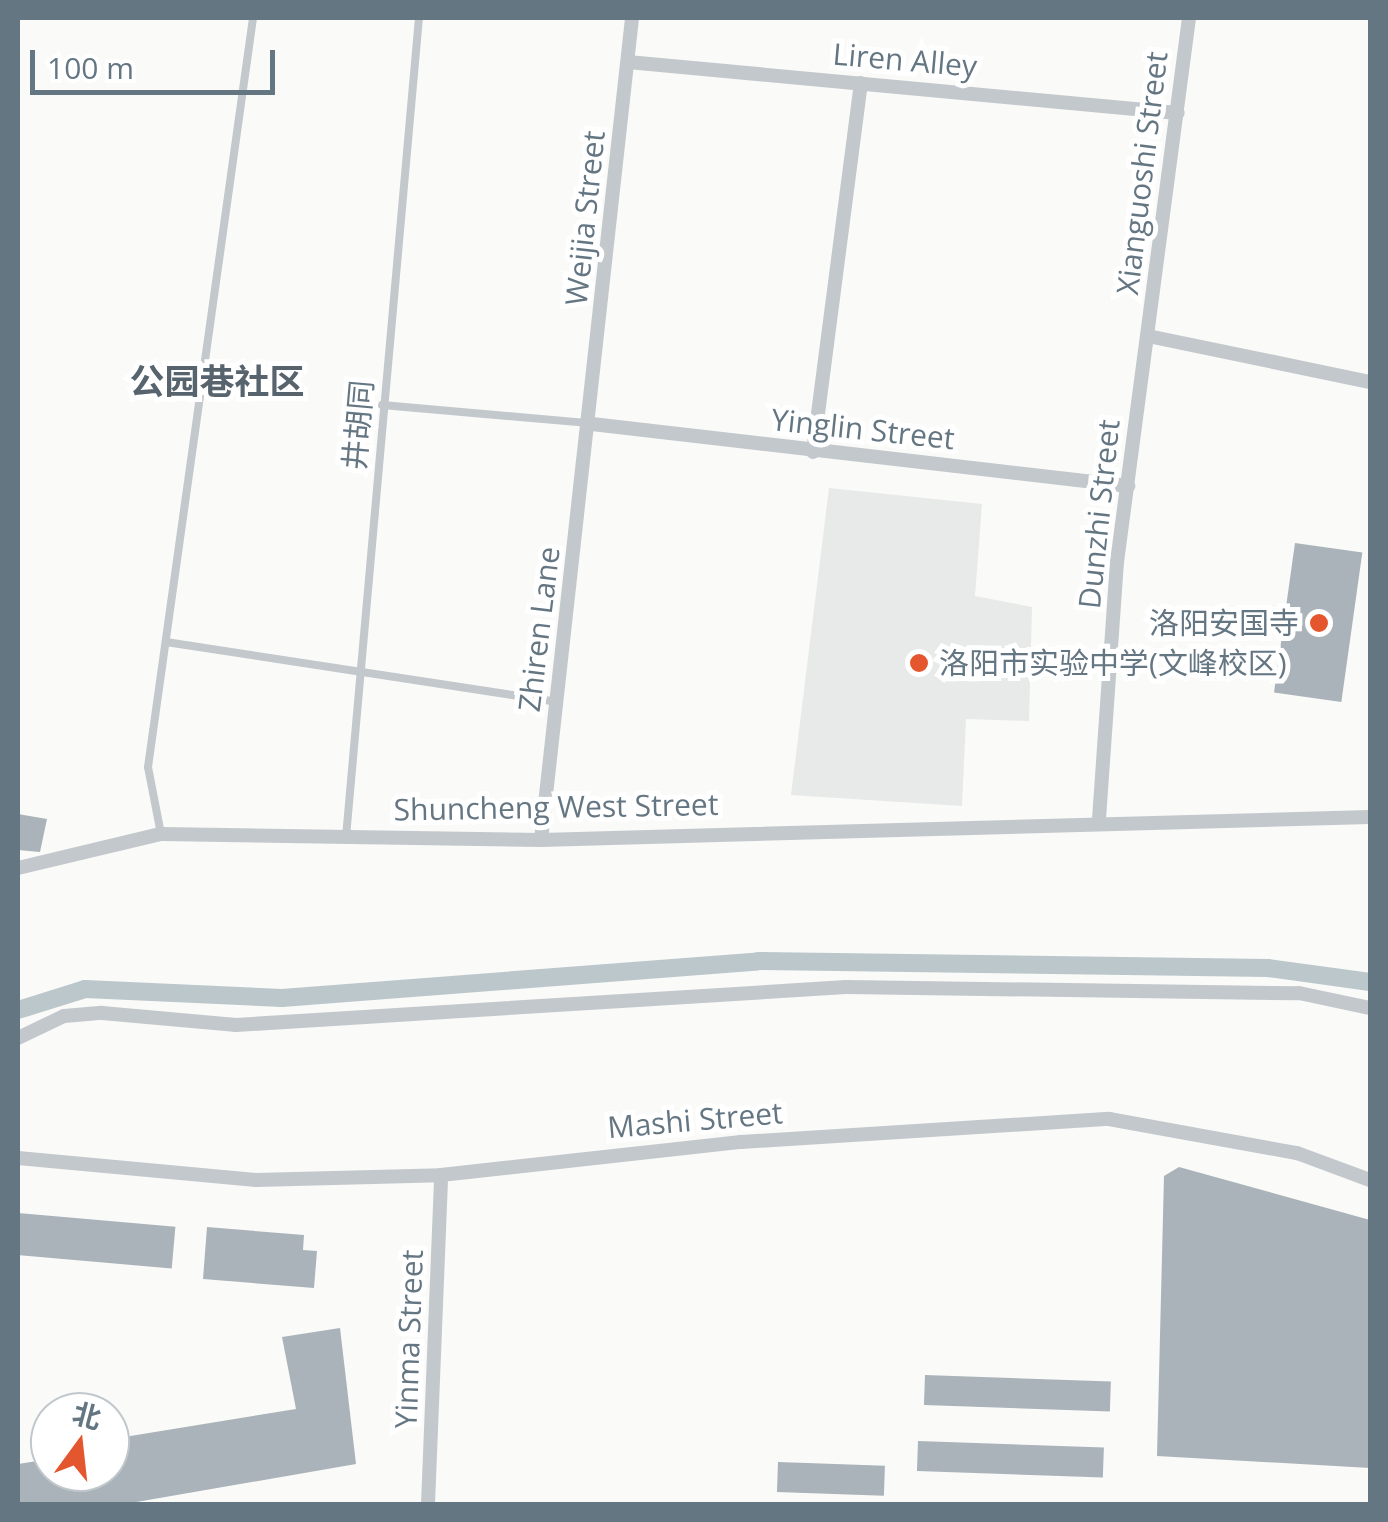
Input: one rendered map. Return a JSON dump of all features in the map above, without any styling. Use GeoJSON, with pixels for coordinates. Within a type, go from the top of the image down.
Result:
{"type":"FeatureCollection","features":[{"type":"Feature","properties":{"kind":"street","name":"Weijia Street"},"geometry":{"type":"LineString","coordinates":[[592,424],[632,18]]}},
{"type":"Feature","properties":{"kind":"street","name":"Xianguoshi Street"},"geometry":{"type":"LineString","coordinates":[[1148,336],[1189,18]]}},
{"type":"Feature","properties":{"kind":"street","name":"Liren Alley"},"geometry":{"type":"LineString","coordinates":[[628,62],[1178,113]]}},
{"type":"Feature","properties":{"kind":"street"},"geometry":{"type":"LineString","coordinates":[[813,452],[861,83]]}},
{"type":"Feature","properties":{"kind":"street"},"geometry":{"type":"LineString","coordinates":[[1148,336],[1370,382]]}},
{"type":"Feature","properties":{"kind":"street","name":"Dunzhi Street"},"geometry":{"type":"LineString","coordinates":[[1099,820],[1128,486],[1148,336]]}},
{"type":"Feature","properties":{"kind":"street","name":"Yinglin Street"},"geometry":{"type":"LineString","coordinates":[[592,424],[1128,486]]}},
{"type":"Feature","properties":{"kind":"street","name":"Zhiren Lane"},"geometry":{"type":"LineString","coordinates":[[541,840],[592,424]]}},
{"type":"Feature","properties":{"kind":"street","name":"Shuncheng West Street"},"geometry":{"type":"LineString","coordinates":[[18,868],[161,834],[541,840],[1099,820],[1370,817]]}},
{"type":"Feature","properties":{"kind":"street"},"geometry":{"type":"LineString","coordinates":[[18,1038],[64,1016],[102,1013],[236,1024],[846,987],[1299,993],[1370,1008]]}},
{"type":"Feature","properties":{"kind":"street","name":"Mashi Street"},"geometry":{"type":"LineString","coordinates":[[18,1158],[256,1180],[442,1174],[741,1142],[1109,1120],[1297,1153],[1370,1180]]}},
{"type":"Feature","properties":{"kind":"street","name":"Yinma Street"},"geometry":{"type":"LineString","coordinates":[[428,1504],[442,1174]]}},
{"type":"Feature","properties":{"kind":"lane"},"geometry":{"type":"LineString","coordinates":[[161,834],[148,767],[252,18]]}},
{"type":"Feature","properties":{"kind":"lane","name":"井胡同"},"geometry":{"type":"LineString","coordinates":[[346,836],[419,18]]}},
{"type":"Feature","properties":{"kind":"lane"},"geometry":{"type":"LineString","coordinates":[[382,405],[592,424]]}},
{"type":"Feature","properties":{"kind":"lane"},"geometry":{"type":"LineString","coordinates":[[166,642],[360,668],[558,702]]}},
{"type":"Feature","properties":{"kind":"shaded area","name":"洛阳市实验中学(文峰校区)"},"geometry":{"type":"Polygon","coordinates":[[[829,488],[982,504],[975,596],[1032,607],[1029,721],[966,719],[962,806],[791,795],[829,488]]]}},
{"type":"Feature","properties":{"kind":"building","name":"洛阳安国寺"},"geometry":{"type":"Polygon","coordinates":[[[1295,543],[1362,552],[1341,702],[1274,693],[1295,543]]]}},
{"type":"Feature","properties":{"kind":"building"},"geometry":{"type":"Polygon","coordinates":[[[18,814],[47,819],[40,852],[18,850],[18,814]]]}},
{"type":"Feature","properties":{"kind":"building"},"geometry":{"type":"Polygon","coordinates":[[[1179,1167],[1370,1220],[1370,1468],[1157,1456],[1164,1176],[1179,1167]]]}},
{"type":"Feature","properties":{"kind":"building"},"geometry":{"type":"Polygon","coordinates":[[[18,1213],[175,1227],[172,1269],[18,1255],[18,1213]]]}},
{"type":"Feature","properties":{"kind":"building"},"geometry":{"type":"Polygon","coordinates":[[[207,1227],[304,1235],[303,1250],[317,1251],[314,1288],[203,1279],[207,1227]]]}},
{"type":"Feature","properties":{"kind":"building"},"geometry":{"type":"Polygon","coordinates":[[[340,1328],[356,1464],[125,1504],[18,1504],[18,1464],[30,1462],[30,1492],[130,1492],[130,1436],[296,1409],[282,1337],[340,1328]]]}},
{"type":"Feature","properties":{"kind":"building"},"geometry":{"type":"Polygon","coordinates":[[[925,1375],[1111,1381],[1110,1411],[924,1405],[925,1375]]]}},
{"type":"Feature","properties":{"kind":"building"},"geometry":{"type":"Polygon","coordinates":[[[918,1441],[1104,1447],[1103,1477],[917,1471],[918,1441]]]}},
{"type":"Feature","properties":{"kind":"building"},"geometry":{"type":"Polygon","coordinates":[[[778,1462],[885,1466],[884,1496],[777,1492],[778,1462]]]}},
{"type":"Feature","properties":{"kind":"waterway"},"geometry":{"type":"LineString","coordinates":[[18,1010],[85,989],[282,998],[758,961],[1268,968],[1370,982]]}},
{"type":"Feature","properties":{"kind":"place","name":"洛阳安国寺"},"geometry":{"type":"Point","coordinates":[1319,623]}},
{"type":"Feature","properties":{"kind":"place","name":"洛阳市实验中学(文峰校区)"},"geometry":{"type":"Point","coordinates":[919,663]}},
{"type":"Feature","properties":{"kind":"district","name":"公园巷社区"},"geometry":{"type":"Point","coordinates":[217,381]}}]}
